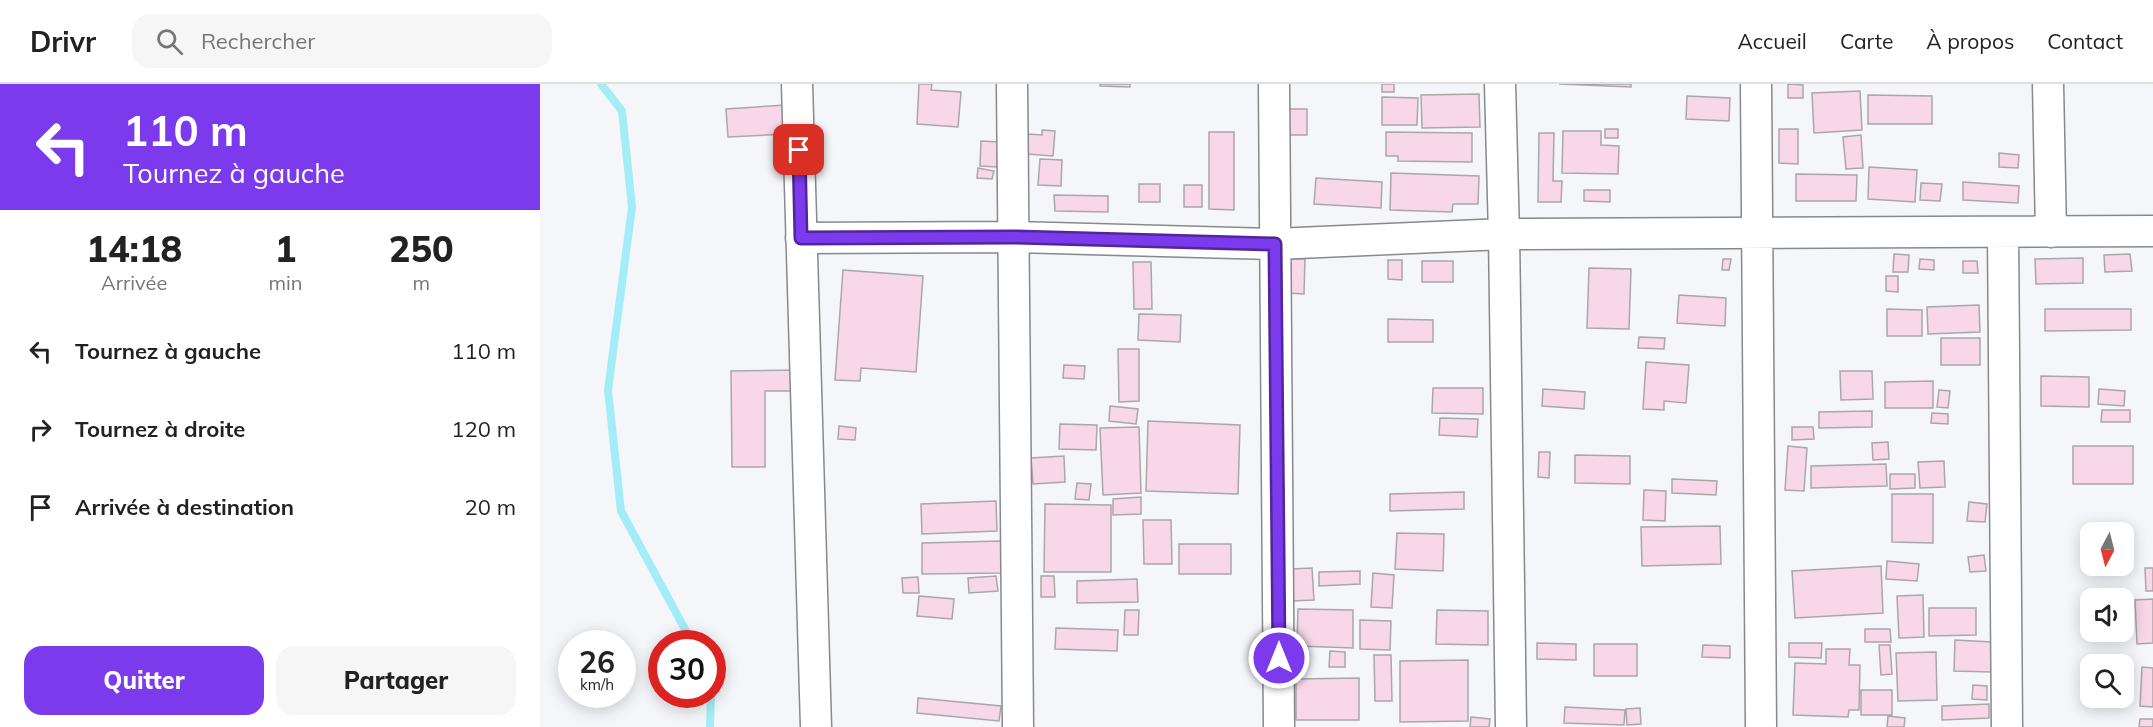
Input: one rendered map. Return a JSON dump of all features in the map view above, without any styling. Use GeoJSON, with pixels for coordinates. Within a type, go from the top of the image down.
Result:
{"type":"FeatureCollection","features":[{"type":"Feature","properties":{"kind":"street"},"geometry":{"type":"LineString","coordinates":[[797,84],[816,727]]}},
{"type":"Feature","properties":{"kind":"street"},"geometry":{"type":"LineString","coordinates":[[1012,84],[1018,727]]}},
{"type":"Feature","properties":{"kind":"street"},"geometry":{"type":"LineString","coordinates":[[1274,84],[1279,727]]}},
{"type":"Feature","properties":{"kind":"street"},"geometry":{"type":"LineString","coordinates":[[1500,84],[1511,727]]}},
{"type":"Feature","properties":{"kind":"street"},"geometry":{"type":"LineString","coordinates":[[1756,84],[1761,727]]}},
{"type":"Feature","properties":{"kind":"street"},"geometry":{"type":"LineString","coordinates":[[2048,84],[2051,232]]}},
{"type":"Feature","properties":{"kind":"street"},"geometry":{"type":"LineString","coordinates":[[801,238],[1014,237],[1275,244],[1504,234],[2153,231]]}},
{"type":"Feature","properties":{"kind":"street"},"geometry":{"type":"LineString","coordinates":[[2003,232],[2007,727]]}},
{"type":"Feature","properties":{"kind":"building"},"geometry":{"type":"Polygon","coordinates":[[[919,84],[932,84],[931,90],[961,92],[958,127],[917,124],[919,84]]]}},
{"type":"Feature","properties":{"kind":"building"},"geometry":{"type":"Polygon","coordinates":[[[1100,84],[1130,84],[1130,87],[1100,86],[1100,84]]]}},
{"type":"Feature","properties":{"kind":"building"},"geometry":{"type":"Polygon","coordinates":[[[1382,84],[1394,84],[1394,92],[1382,92],[1382,84]]]}},
{"type":"Feature","properties":{"kind":"building"},"geometry":{"type":"Polygon","coordinates":[[[1559,84],[1631,84],[1631,87],[1559,84]]]}},
{"type":"Feature","properties":{"kind":"building"},"geometry":{"type":"Polygon","coordinates":[[[1788,84],[1803,85],[1803,98],[1788,98],[1788,84]]]}},
{"type":"Feature","properties":{"kind":"building"},"geometry":{"type":"Polygon","coordinates":[[[1860,91],[1862,130],[1814,133],[1812,93],[1860,91]]]}},
{"type":"Feature","properties":{"kind":"building"},"geometry":{"type":"Polygon","coordinates":[[[1479,94],[1480,127],[1422,128],[1421,95],[1479,94]]]}},
{"type":"Feature","properties":{"kind":"building"},"geometry":{"type":"Polygon","coordinates":[[[1868,95],[1932,96],[1932,124],[1868,124],[1868,95]]]}},
{"type":"Feature","properties":{"kind":"building"},"geometry":{"type":"Polygon","coordinates":[[[1687,96],[1730,98],[1729,121],[1686,119],[1687,96]]]}},
{"type":"Feature","properties":{"kind":"building"},"geometry":{"type":"Polygon","coordinates":[[[1382,97],[1418,98],[1417,125],[1382,125],[1382,97]]]}},
{"type":"Feature","properties":{"kind":"building"},"geometry":{"type":"Polygon","coordinates":[[[785,105],[787,134],[728,137],[726,109],[785,105]]]}},
{"type":"Feature","properties":{"kind":"building"},"geometry":{"type":"Polygon","coordinates":[[[1284,109],[1307,109],[1307,135],[1284,135],[1284,109]]]}},
{"type":"Feature","properties":{"kind":"building"},"geometry":{"type":"Polygon","coordinates":[[[1605,129],[1618,129],[1618,138],[1605,138],[1605,129]]]}},
{"type":"Feature","properties":{"kind":"building"},"geometry":{"type":"Polygon","coordinates":[[[1779,129],[1798,129],[1798,164],[1779,163],[1779,129]]]}},
{"type":"Feature","properties":{"kind":"building"},"geometry":{"type":"Polygon","coordinates":[[[1042,130],[1055,131],[1053,156],[1027,154],[1028,134],[1042,135],[1042,130]]]}},
{"type":"Feature","properties":{"kind":"building"},"geometry":{"type":"Polygon","coordinates":[[[1563,131],[1601,131],[1601,145],[1619,146],[1618,174],[1562,173],[1563,131]]]}},
{"type":"Feature","properties":{"kind":"building"},"geometry":{"type":"Polygon","coordinates":[[[1209,132],[1234,132],[1234,210],[1209,209],[1209,132]]]}},
{"type":"Feature","properties":{"kind":"building"},"geometry":{"type":"Polygon","coordinates":[[[1386,132],[1472,133],[1472,162],[1398,161],[1398,156],[1386,156],[1386,132]]]}},
{"type":"Feature","properties":{"kind":"building"},"geometry":{"type":"Polygon","coordinates":[[[1539,133],[1554,133],[1553,181],[1562,181],[1561,202],[1538,202],[1539,133]]]}},
{"type":"Feature","properties":{"kind":"building"},"geometry":{"type":"Polygon","coordinates":[[[1861,135],[1863,168],[1846,169],[1843,137],[1861,135]]]}},
{"type":"Feature","properties":{"kind":"building"},"geometry":{"type":"Polygon","coordinates":[[[981,141],[999,142],[997,167],[980,166],[981,141]]]}},
{"type":"Feature","properties":{"kind":"building"},"geometry":{"type":"Polygon","coordinates":[[[1999,153],[2019,155],[2018,168],[1999,167],[1999,153]]]}},
{"type":"Feature","properties":{"kind":"building"},"geometry":{"type":"Polygon","coordinates":[[[1040,159],[1062,160],[1061,186],[1038,185],[1040,159]]]}},
{"type":"Feature","properties":{"kind":"building"},"geometry":{"type":"Polygon","coordinates":[[[1869,167],[1917,170],[1915,202],[1868,199],[1869,167]]]}},
{"type":"Feature","properties":{"kind":"building"},"geometry":{"type":"Polygon","coordinates":[[[978,168],[994,171],[992,179],[977,178],[978,168]]]}},
{"type":"Feature","properties":{"kind":"building"},"geometry":{"type":"Polygon","coordinates":[[[1391,173],[1479,176],[1478,204],[1453,204],[1452,212],[1390,210],[1391,173]]]}},
{"type":"Feature","properties":{"kind":"building"},"geometry":{"type":"Polygon","coordinates":[[[1796,174],[1857,175],[1856,201],[1796,201],[1796,174]]]}},
{"type":"Feature","properties":{"kind":"building"},"geometry":{"type":"Polygon","coordinates":[[[1316,178],[1382,182],[1381,208],[1314,204],[1316,178]]]}},
{"type":"Feature","properties":{"kind":"building"},"geometry":{"type":"Polygon","coordinates":[[[1963,182],[2019,186],[2018,203],[1963,200],[1963,182]]]}},
{"type":"Feature","properties":{"kind":"building"},"geometry":{"type":"Polygon","coordinates":[[[1921,183],[1942,184],[1940,201],[1920,200],[1921,183]]]}},
{"type":"Feature","properties":{"kind":"building"},"geometry":{"type":"Polygon","coordinates":[[[1139,184],[1160,184],[1160,202],[1139,202],[1139,184]]]}},
{"type":"Feature","properties":{"kind":"building"},"geometry":{"type":"Polygon","coordinates":[[[1184,185],[1202,185],[1202,207],[1184,207],[1184,185]]]}},
{"type":"Feature","properties":{"kind":"building"},"geometry":{"type":"Polygon","coordinates":[[[1584,190],[1610,190],[1610,202],[1584,201],[1584,190]]]}},
{"type":"Feature","properties":{"kind":"building"},"geometry":{"type":"Polygon","coordinates":[[[1054,195],[1108,196],[1108,212],[1055,211],[1054,195]]]}},
{"type":"Feature","properties":{"kind":"building"},"geometry":{"type":"Polygon","coordinates":[[[1894,254],[1909,255],[1908,272],[1893,272],[1894,254]]]}},
{"type":"Feature","properties":{"kind":"building"},"geometry":{"type":"Polygon","coordinates":[[[2130,254],[2132,271],[2105,272],[2104,255],[2130,254]]]}},
{"type":"Feature","properties":{"kind":"building"},"geometry":{"type":"Polygon","coordinates":[[[2083,258],[2083,283],[2036,284],[2035,259],[2083,258]]]}},
{"type":"Feature","properties":{"kind":"building"},"geometry":{"type":"Polygon","coordinates":[[[1286,259],[1305,259],[1304,294],[1286,293],[1286,259]]]}},
{"type":"Feature","properties":{"kind":"building"},"geometry":{"type":"Polygon","coordinates":[[[1723,259],[1731,259],[1729,270],[1722,270],[1723,259]]]}},
{"type":"Feature","properties":{"kind":"building"},"geometry":{"type":"Polygon","coordinates":[[[1920,259],[1934,260],[1934,270],[1919,269],[1920,259]]]}},
{"type":"Feature","properties":{"kind":"building"},"geometry":{"type":"Polygon","coordinates":[[[1388,260],[1402,260],[1402,280],[1388,279],[1388,260]]]}},
{"type":"Feature","properties":{"kind":"building"},"geometry":{"type":"Polygon","coordinates":[[[1422,261],[1453,261],[1453,282],[1422,282],[1422,261]]]}},
{"type":"Feature","properties":{"kind":"building"},"geometry":{"type":"Polygon","coordinates":[[[1963,261],[1977,261],[1978,273],[1963,273],[1963,261]]]}},
{"type":"Feature","properties":{"kind":"building"},"geometry":{"type":"Polygon","coordinates":[[[1133,262],[1151,262],[1152,309],[1134,309],[1133,262]]]}},
{"type":"Feature","properties":{"kind":"building"},"geometry":{"type":"Polygon","coordinates":[[[1589,268],[1631,269],[1629,329],[1587,328],[1589,268]]]}},
{"type":"Feature","properties":{"kind":"building"},"geometry":{"type":"Polygon","coordinates":[[[843,270],[923,276],[916,372],[861,368],[860,381],[835,380],[843,270]]]}},
{"type":"Feature","properties":{"kind":"building"},"geometry":{"type":"Polygon","coordinates":[[[1886,276],[1898,276],[1898,292],[1886,291],[1886,276]]]}},
{"type":"Feature","properties":{"kind":"building"},"geometry":{"type":"Polygon","coordinates":[[[1679,295],[1726,298],[1725,326],[1677,323],[1679,295]]]}},
{"type":"Feature","properties":{"kind":"building"},"geometry":{"type":"Polygon","coordinates":[[[1979,305],[1980,332],[1928,334],[1927,307],[1979,305]]]}},
{"type":"Feature","properties":{"kind":"building"},"geometry":{"type":"Polygon","coordinates":[[[1887,309],[1922,310],[1922,336],[1887,336],[1887,309]]]}},
{"type":"Feature","properties":{"kind":"building"},"geometry":{"type":"Polygon","coordinates":[[[2045,309],[2131,309],[2131,330],[2045,331],[2045,309]]]}},
{"type":"Feature","properties":{"kind":"building"},"geometry":{"type":"Polygon","coordinates":[[[1139,314],[1181,315],[1180,342],[1138,340],[1139,314]]]}},
{"type":"Feature","properties":{"kind":"building"},"geometry":{"type":"Polygon","coordinates":[[[1388,319],[1433,320],[1433,342],[1388,342],[1388,319]]]}},
{"type":"Feature","properties":{"kind":"building"},"geometry":{"type":"Polygon","coordinates":[[[1639,337],[1665,338],[1664,349],[1638,348],[1639,337]]]}},
{"type":"Feature","properties":{"kind":"building"},"geometry":{"type":"Polygon","coordinates":[[[1941,338],[1980,338],[1980,365],[1941,365],[1941,338]]]}},
{"type":"Feature","properties":{"kind":"building"},"geometry":{"type":"Polygon","coordinates":[[[1118,349],[1139,349],[1139,401],[1119,402],[1118,349]]]}},
{"type":"Feature","properties":{"kind":"building"},"geometry":{"type":"Polygon","coordinates":[[[1646,362],[1689,365],[1686,403],[1664,401],[1664,410],[1643,409],[1646,362]]]}},
{"type":"Feature","properties":{"kind":"building"},"geometry":{"type":"Polygon","coordinates":[[[1064,365],[1085,366],[1084,379],[1063,378],[1064,365]]]}},
{"type":"Feature","properties":{"kind":"building"},"geometry":{"type":"Polygon","coordinates":[[[800,370],[800,391],[765,391],[765,467],[732,467],[731,371],[800,370]]]}},
{"type":"Feature","properties":{"kind":"building"},"geometry":{"type":"Polygon","coordinates":[[[1840,371],[1872,371],[1873,399],[1841,400],[1840,371]]]}},
{"type":"Feature","properties":{"kind":"building"},"geometry":{"type":"Polygon","coordinates":[[[2041,376],[2089,377],[2089,407],[2041,406],[2041,376]]]}},
{"type":"Feature","properties":{"kind":"building"},"geometry":{"type":"Polygon","coordinates":[[[1933,381],[1933,408],[1885,408],[1885,382],[1933,381]]]}},
{"type":"Feature","properties":{"kind":"building"},"geometry":{"type":"Polygon","coordinates":[[[1433,388],[1483,388],[1483,414],[1432,413],[1433,388]]]}},
{"type":"Feature","properties":{"kind":"building"},"geometry":{"type":"Polygon","coordinates":[[[1543,389],[1585,392],[1584,409],[1542,406],[1543,389]]]}},
{"type":"Feature","properties":{"kind":"building"},"geometry":{"type":"Polygon","coordinates":[[[2099,389],[2125,391],[2124,406],[2098,404],[2099,389]]]}},
{"type":"Feature","properties":{"kind":"building"},"geometry":{"type":"Polygon","coordinates":[[[1939,390],[1950,391],[1948,408],[1937,407],[1939,390]]]}},
{"type":"Feature","properties":{"kind":"building"},"geometry":{"type":"Polygon","coordinates":[[[1110,406],[1138,409],[1136,424],[1109,421],[1110,406]]]}},
{"type":"Feature","properties":{"kind":"building"},"geometry":{"type":"Polygon","coordinates":[[[2102,410],[2130,410],[2130,422],[2101,422],[2102,410]]]}},
{"type":"Feature","properties":{"kind":"building"},"geometry":{"type":"Polygon","coordinates":[[[1872,411],[1872,427],[1819,428],[1819,412],[1872,411]]]}},
{"type":"Feature","properties":{"kind":"building"},"geometry":{"type":"Polygon","coordinates":[[[1932,413],[1948,414],[1948,424],[1931,423],[1932,413]]]}},
{"type":"Feature","properties":{"kind":"building"},"geometry":{"type":"Polygon","coordinates":[[[1440,418],[1478,419],[1477,437],[1439,435],[1440,418]]]}},
{"type":"Feature","properties":{"kind":"building"},"geometry":{"type":"Polygon","coordinates":[[[1148,421],[1240,425],[1238,494],[1146,491],[1148,421]]]}},
{"type":"Feature","properties":{"kind":"building"},"geometry":{"type":"Polygon","coordinates":[[[1060,424],[1097,425],[1096,450],[1059,449],[1060,424]]]}},
{"type":"Feature","properties":{"kind":"building"},"geometry":{"type":"Polygon","coordinates":[[[839,426],[856,428],[855,440],[838,439],[839,426]]]}},
{"type":"Feature","properties":{"kind":"building"},"geometry":{"type":"Polygon","coordinates":[[[1139,427],[1141,493],[1103,495],[1100,428],[1139,427]]]}},
{"type":"Feature","properties":{"kind":"building"},"geometry":{"type":"Polygon","coordinates":[[[1792,427],[1813,427],[1814,439],[1792,440],[1792,427]]]}},
{"type":"Feature","properties":{"kind":"building"},"geometry":{"type":"Polygon","coordinates":[[[1888,442],[1889,459],[1873,460],[1872,443],[1888,442]]]}},
{"type":"Feature","properties":{"kind":"building"},"geometry":{"type":"Polygon","coordinates":[[[1788,446],[1807,448],[1804,491],[1785,490],[1788,446]]]}},
{"type":"Feature","properties":{"kind":"building"},"geometry":{"type":"Polygon","coordinates":[[[2073,446],[2133,446],[2133,484],[2073,484],[2073,446]]]}},
{"type":"Feature","properties":{"kind":"building"},"geometry":{"type":"Polygon","coordinates":[[[1539,452],[1550,452],[1549,478],[1538,477],[1539,452]]]}},
{"type":"Feature","properties":{"kind":"building"},"geometry":{"type":"Polygon","coordinates":[[[1575,455],[1630,456],[1630,484],[1575,483],[1575,455]]]}},
{"type":"Feature","properties":{"kind":"building"},"geometry":{"type":"Polygon","coordinates":[[[1064,456],[1065,482],[1033,484],[1031,458],[1064,456]]]}},
{"type":"Feature","properties":{"kind":"building"},"geometry":{"type":"Polygon","coordinates":[[[1944,461],[1945,487],[1920,488],[1918,462],[1944,461]]]}},
{"type":"Feature","properties":{"kind":"building"},"geometry":{"type":"Polygon","coordinates":[[[1886,464],[1887,486],[1811,488],[1811,466],[1886,464]]]}},
{"type":"Feature","properties":{"kind":"building"},"geometry":{"type":"Polygon","coordinates":[[[1890,474],[1915,474],[1915,488],[1890,489],[1890,474]]]}},
{"type":"Feature","properties":{"kind":"building"},"geometry":{"type":"Polygon","coordinates":[[[1672,479],[1717,481],[1716,495],[1672,493],[1672,479]]]}},
{"type":"Feature","properties":{"kind":"building"},"geometry":{"type":"Polygon","coordinates":[[[1077,483],[1091,484],[1089,500],[1075,499],[1077,483]]]}},
{"type":"Feature","properties":{"kind":"building"},"geometry":{"type":"Polygon","coordinates":[[[1644,490],[1666,491],[1665,521],[1643,520],[1644,490]]]}},
{"type":"Feature","properties":{"kind":"building"},"geometry":{"type":"Polygon","coordinates":[[[1464,492],[1464,509],[1390,511],[1390,494],[1464,492]]]}},
{"type":"Feature","properties":{"kind":"building"},"geometry":{"type":"Polygon","coordinates":[[[1892,494],[1933,494],[1933,543],[1892,542],[1892,494]]]}},
{"type":"Feature","properties":{"kind":"building"},"geometry":{"type":"Polygon","coordinates":[[[1141,497],[1141,514],[1113,515],[1113,499],[1141,497]]]}},
{"type":"Feature","properties":{"kind":"building"},"geometry":{"type":"Polygon","coordinates":[[[996,501],[997,531],[922,534],[921,504],[996,501]]]}},
{"type":"Feature","properties":{"kind":"building"},"geometry":{"type":"Polygon","coordinates":[[[1969,502],[1987,504],[1985,522],[1967,521],[1969,502]]]}},
{"type":"Feature","properties":{"kind":"building"},"geometry":{"type":"Polygon","coordinates":[[[1045,504],[1111,505],[1111,572],[1044,572],[1045,504]]]}},
{"type":"Feature","properties":{"kind":"building"},"geometry":{"type":"Polygon","coordinates":[[[1143,520],[1171,520],[1172,564],[1144,564],[1143,520]]]}},
{"type":"Feature","properties":{"kind":"building"},"geometry":{"type":"Polygon","coordinates":[[[1720,526],[1721,564],[1642,566],[1641,527],[1720,526]]]}},
{"type":"Feature","properties":{"kind":"building"},"geometry":{"type":"Polygon","coordinates":[[[1397,533],[1444,534],[1443,571],[1395,569],[1397,533]]]}},
{"type":"Feature","properties":{"kind":"building"},"geometry":{"type":"Polygon","coordinates":[[[1001,541],[1001,573],[922,574],[922,543],[1001,541]]]}},
{"type":"Feature","properties":{"kind":"building"},"geometry":{"type":"Polygon","coordinates":[[[1179,544],[1231,544],[1231,574],[1179,574],[1179,544]]]}},
{"type":"Feature","properties":{"kind":"building"},"geometry":{"type":"Polygon","coordinates":[[[1984,555],[1986,571],[1970,572],[1968,557],[1984,555]]]}},
{"type":"Feature","properties":{"kind":"building"},"geometry":{"type":"Polygon","coordinates":[[[1887,561],[1919,564],[1917,581],[1886,579],[1887,561]]]}},
{"type":"Feature","properties":{"kind":"building"},"geometry":{"type":"Polygon","coordinates":[[[1881,566],[1883,613],[1795,618],[1792,571],[1881,566]]]}},
{"type":"Feature","properties":{"kind":"building"},"geometry":{"type":"Polygon","coordinates":[[[1312,568],[1314,600],[1291,601],[1290,569],[1312,568]]]}},
{"type":"Feature","properties":{"kind":"building"},"geometry":{"type":"Polygon","coordinates":[[[2145,568],[2153,568],[2153,591],[2146,591],[2145,568]]]}},
{"type":"Feature","properties":{"kind":"building"},"geometry":{"type":"Polygon","coordinates":[[[1360,571],[1360,584],[1319,586],[1319,572],[1360,571]]]}},
{"type":"Feature","properties":{"kind":"building"},"geometry":{"type":"Polygon","coordinates":[[[1373,573],[1394,575],[1392,608],[1371,607],[1373,573]]]}},
{"type":"Feature","properties":{"kind":"building"},"geometry":{"type":"Polygon","coordinates":[[[996,576],[998,591],[969,593],[968,578],[996,576]]]}},
{"type":"Feature","properties":{"kind":"building"},"geometry":{"type":"Polygon","coordinates":[[[1041,576],[1054,576],[1055,597],[1041,597],[1041,576]]]}},
{"type":"Feature","properties":{"kind":"building"},"geometry":{"type":"Polygon","coordinates":[[[918,577],[919,593],[903,593],[902,578],[918,577]]]}},
{"type":"Feature","properties":{"kind":"building"},"geometry":{"type":"Polygon","coordinates":[[[1137,579],[1138,602],[1077,603],[1077,581],[1137,579]]]}},
{"type":"Feature","properties":{"kind":"building"},"geometry":{"type":"Polygon","coordinates":[[[1923,595],[1924,637],[1899,638],[1897,596],[1923,595]]]}},
{"type":"Feature","properties":{"kind":"building"},"geometry":{"type":"Polygon","coordinates":[[[919,596],[954,599],[952,619],[917,616],[919,596]]]}},
{"type":"Feature","properties":{"kind":"building"},"geometry":{"type":"Polygon","coordinates":[[[2153,599],[2153,643],[2137,644],[2135,600],[2153,599]]]}},
{"type":"Feature","properties":{"kind":"building"},"geometry":{"type":"Polygon","coordinates":[[[1929,608],[1976,608],[1976,635],[1929,636],[1929,608]]]}},
{"type":"Feature","properties":{"kind":"building"},"geometry":{"type":"Polygon","coordinates":[[[1298,609],[1353,610],[1353,648],[1297,646],[1298,609]]]}},
{"type":"Feature","properties":{"kind":"building"},"geometry":{"type":"Polygon","coordinates":[[[1125,610],[1139,610],[1138,635],[1124,635],[1125,610]]]}},
{"type":"Feature","properties":{"kind":"building"},"geometry":{"type":"Polygon","coordinates":[[[1437,610],[1488,611],[1488,645],[1436,644],[1437,610]]]}},
{"type":"Feature","properties":{"kind":"building"},"geometry":{"type":"Polygon","coordinates":[[[1360,620],[1391,621],[1390,650],[1360,649],[1360,620]]]}},
{"type":"Feature","properties":{"kind":"building"},"geometry":{"type":"Polygon","coordinates":[[[1056,628],[1118,630],[1117,651],[1055,649],[1056,628]]]}},
{"type":"Feature","properties":{"kind":"building"},"geometry":{"type":"Polygon","coordinates":[[[1865,629],[1890,629],[1891,642],[1865,642],[1865,629]]]}},
{"type":"Feature","properties":{"kind":"building"},"geometry":{"type":"Polygon","coordinates":[[[1955,640],[1992,642],[1991,672],[1954,671],[1955,640]]]}},
{"type":"Feature","properties":{"kind":"building"},"geometry":{"type":"Polygon","coordinates":[[[1537,643],[1576,644],[1576,660],[1537,659],[1537,643]]]}},
{"type":"Feature","properties":{"kind":"building"},"geometry":{"type":"Polygon","coordinates":[[[1789,643],[1822,643],[1821,658],[1789,657],[1789,643]]]}},
{"type":"Feature","properties":{"kind":"building"},"geometry":{"type":"Polygon","coordinates":[[[1594,644],[1637,644],[1637,676],[1594,676],[1594,644]]]}},
{"type":"Feature","properties":{"kind":"building"},"geometry":{"type":"Polygon","coordinates":[[[1703,645],[1730,646],[1730,658],[1702,657],[1703,645]]]}},
{"type":"Feature","properties":{"kind":"building"},"geometry":{"type":"Polygon","coordinates":[[[1879,645],[1890,645],[1892,674],[1881,675],[1879,645]]]}},
{"type":"Feature","properties":{"kind":"building"},"geometry":{"type":"Polygon","coordinates":[[[1826,649],[1850,649],[1849,665],[1860,665],[1859,710],[1849,710],[1848,717],[1793,715],[1795,663],[1826,664],[1826,649]]]}},
{"type":"Feature","properties":{"kind":"building"},"geometry":{"type":"Polygon","coordinates":[[[1330,651],[1345,652],[1345,667],[1329,667],[1330,651]]]}},
{"type":"Feature","properties":{"kind":"building"},"geometry":{"type":"Polygon","coordinates":[[[1936,652],[1937,700],[1898,701],[1896,653],[1936,652]]]}},
{"type":"Feature","properties":{"kind":"building"},"geometry":{"type":"Polygon","coordinates":[[[1374,655],[1391,655],[1392,701],[1375,701],[1374,655]]]}},
{"type":"Feature","properties":{"kind":"building"},"geometry":{"type":"Polygon","coordinates":[[[1468,660],[1468,721],[1400,722],[1400,661],[1468,660]]]}},
{"type":"Feature","properties":{"kind":"building"},"geometry":{"type":"Polygon","coordinates":[[[2142,667],[2153,668],[2153,707],[2140,706],[2142,667]]]}},
{"type":"Feature","properties":{"kind":"building"},"geometry":{"type":"Polygon","coordinates":[[[1359,678],[1359,720],[1296,720],[1296,679],[1359,678]]]}},
{"type":"Feature","properties":{"kind":"building"},"geometry":{"type":"Polygon","coordinates":[[[1973,685],[1987,686],[1987,700],[1972,699],[1973,685]]]}},
{"type":"Feature","properties":{"kind":"building"},"geometry":{"type":"Polygon","coordinates":[[[1861,690],[1892,690],[1892,715],[1861,715],[1861,690]]]}},
{"type":"Feature","properties":{"kind":"building"},"geometry":{"type":"Polygon","coordinates":[[[918,698],[1001,706],[999,721],[917,713],[918,698]]]}},
{"type":"Feature","properties":{"kind":"building"},"geometry":{"type":"Polygon","coordinates":[[[1989,704],[1989,718],[1942,720],[1942,706],[1989,704]]]}},
{"type":"Feature","properties":{"kind":"building"},"geometry":{"type":"Polygon","coordinates":[[[1565,707],[1625,710],[1624,725],[1564,723],[1565,707]]]}},
{"type":"Feature","properties":{"kind":"building"},"geometry":{"type":"Polygon","coordinates":[[[1640,708],[1641,724],[1627,725],[1626,709],[1640,708]]]}},
{"type":"Feature","properties":{"kind":"building"},"geometry":{"type":"Polygon","coordinates":[[[1888,716],[1905,718],[1904,727],[1887,727],[1888,716]]]}},
{"type":"Feature","properties":{"kind":"building"},"geometry":{"type":"Polygon","coordinates":[[[1471,717],[1490,719],[1489,727],[1470,727],[1471,717]]]}},
{"type":"Feature","properties":{"kind":"building"},"geometry":{"type":"Polygon","coordinates":[[[2140,719],[2153,719],[2153,727],[2139,727],[2140,719]]]}},
{"type":"Feature","properties":{"kind":"waterway"},"geometry":{"type":"LineString","coordinates":[[601,84],[622,111],[632,207],[608,390],[621,511],[685,630]]}},
{"type":"Feature","properties":{"kind":"waterway"},"geometry":{"type":"LineString","coordinates":[[710,727],[711,708]]}},
{"type":"Feature","properties":{"kind":"route"},"geometry":{"type":"LineString","coordinates":[[799,150],[801,238],[1014,237],[1275,244],[1279,658]]}}]}
